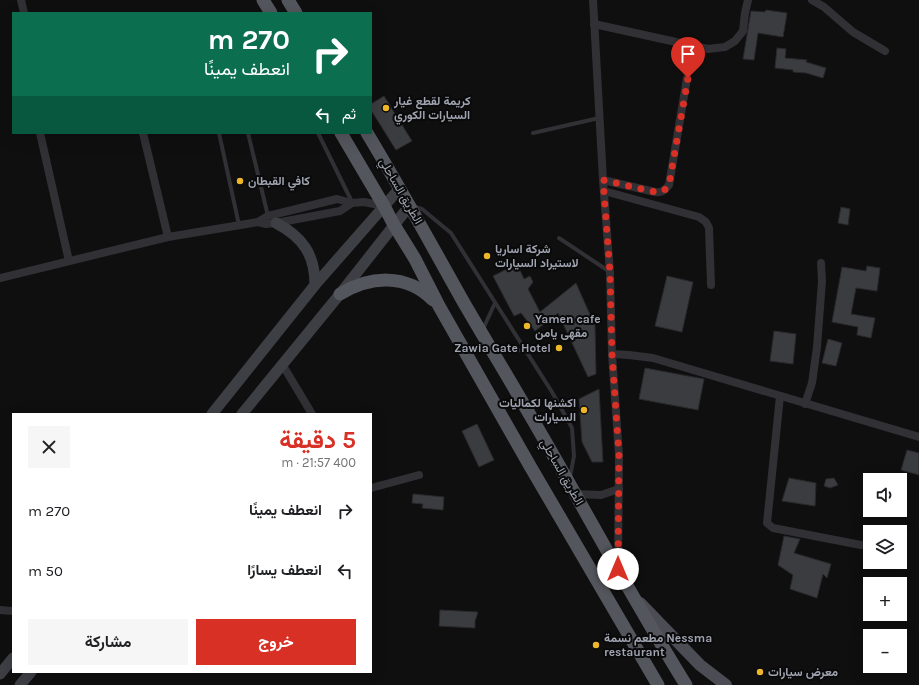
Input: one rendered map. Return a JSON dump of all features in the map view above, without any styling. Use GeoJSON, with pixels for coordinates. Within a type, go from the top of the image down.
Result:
{"type":"FeatureCollection","features":[{"type":"Feature","properties":{"kind":"highway"},"geometry":{"type":"LineString","coordinates":[[263,0],[270,12]]}},
{"type":"Feature","properties":{"kind":"highway"},"geometry":{"type":"LineString","coordinates":[[288,0],[295,12]]}},
{"type":"Feature","properties":{"kind":"highway","name":"الطريق الساحلي"},"geometry":{"type":"LineString","coordinates":[[342,134],[384,206],[530,466],[658,685]]}},
{"type":"Feature","properties":{"kind":"highway","name":"الطريق الساحلي"},"geometry":{"type":"LineString","coordinates":[[368,134],[410,205],[630,592],[686,685]]}},
{"type":"Feature","properties":{"kind":"highway"},"geometry":{"type":"LineString","coordinates":[[340,294],[364,282],[392,280],[418,288],[439,306]]}},
{"type":"Feature","properties":{"kind":"main road"},"geometry":{"type":"LineString","coordinates":[[213,413],[315,285],[400,188]]}},
{"type":"Feature","properties":{"kind":"main road"},"geometry":{"type":"LineString","coordinates":[[243,413],[340,294],[410,205]]}},
{"type":"Feature","properties":{"kind":"main road"},"geometry":{"type":"LineString","coordinates":[[272,220],[295,235],[303,243],[309,253],[314,268],[315,285]]}},
{"type":"Feature","properties":{"kind":"main road"},"geometry":{"type":"LineString","coordinates":[[630,592],[700,665],[726,685]]}},
{"type":"Feature","properties":{"kind":"main road"},"geometry":{"type":"LineString","coordinates":[[0,674],[12,659]]}},
{"type":"Feature","properties":{"kind":"main road"},"geometry":{"type":"LineString","coordinates":[[20,685],[30,673]]}},
{"type":"Feature","properties":{"kind":"street"},"geometry":{"type":"LineString","coordinates":[[21,0],[24,12]]}},
{"type":"Feature","properties":{"kind":"street"},"geometry":{"type":"LineString","coordinates":[[593,0],[599,118],[610,273],[612,354],[619,455],[618,569]]}},
{"type":"Feature","properties":{"kind":"street"},"geometry":{"type":"LineString","coordinates":[[594,24],[708,49],[725,47],[735,41],[743,31],[748,0]]}},
{"type":"Feature","properties":{"kind":"street"},"geometry":{"type":"LineString","coordinates":[[812,0],[824,7],[853,32],[885,51]]}},
{"type":"Feature","properties":{"kind":"street"},"geometry":{"type":"LineString","coordinates":[[603,180],[655,192],[666,189],[669,185],[688,78]]}},
{"type":"Feature","properties":{"kind":"street"},"geometry":{"type":"LineString","coordinates":[[40,134],[69,261]]}},
{"type":"Feature","properties":{"kind":"street"},"geometry":{"type":"LineString","coordinates":[[143,134],[168,238]]}},
{"type":"Feature","properties":{"kind":"street"},"geometry":{"type":"LineString","coordinates":[[604,191],[699,217],[706,222],[709,228],[711,285]]}},
{"type":"Feature","properties":{"kind":"street"},"geometry":{"type":"LineString","coordinates":[[0,278],[168,238],[258,222],[266,224],[272,220],[337,199],[384,206]]}},
{"type":"Feature","properties":{"kind":"street"},"geometry":{"type":"LineString","coordinates":[[272,220],[340,211],[352,202]]}},
{"type":"Feature","properties":{"kind":"street"},"geometry":{"type":"LineString","coordinates":[[805,404],[812,383],[817,347],[822,281],[821,263]]}},
{"type":"Feature","properties":{"kind":"street"},"geometry":{"type":"LineString","coordinates":[[612,354],[653,358],[919,437]]}},
{"type":"Feature","properties":{"kind":"street"},"geometry":{"type":"LineString","coordinates":[[282,364],[311,413]]}},
{"type":"Feature","properties":{"kind":"street"},"geometry":{"type":"LineString","coordinates":[[780,396],[767,523],[773,528],[861,545]]}},
{"type":"Feature","properties":{"kind":"street"},"geometry":{"type":"LineString","coordinates":[[372,488],[419,475]]}},
{"type":"Feature","properties":{"kind":"street"},"geometry":{"type":"LineString","coordinates":[[575,494],[601,495],[619,489]]}},
{"type":"Feature","properties":{"kind":"street"},"geometry":{"type":"LineString","coordinates":[[0,610],[12,611]]}},
{"type":"Feature","properties":{"kind":"lane"},"geometry":{"type":"LineString","coordinates":[[533,133],[599,118]]}},
{"type":"Feature","properties":{"kind":"lane"},"geometry":{"type":"LineString","coordinates":[[220,134],[239,225]]}},
{"type":"Feature","properties":{"kind":"lane"},"geometry":{"type":"LineString","coordinates":[[248,134],[272,220]]}},
{"type":"Feature","properties":{"kind":"lane"},"geometry":{"type":"LineString","coordinates":[[318,134],[352,202]]}},
{"type":"Feature","properties":{"kind":"lane"},"geometry":{"type":"LineString","coordinates":[[410,205],[417,206],[422,209],[451,233],[552,392],[572,428],[574,456],[569,483]]}},
{"type":"Feature","properties":{"kind":"lane"},"geometry":{"type":"LineString","coordinates":[[559,238],[610,273]]}},
{"type":"Feature","properties":{"kind":"lane"},"geometry":{"type":"LineString","coordinates":[[482,333],[495,303]]}},
{"type":"Feature","properties":{"kind":"lane"},"geometry":{"type":"LineString","coordinates":[[490,347],[526,350]]}},
{"type":"Feature","properties":{"kind":"building"},"geometry":{"type":"Polygon","coordinates":[[[766,10],[787,13],[783,37],[758,33],[754,60],[743,59],[751,11],[765,12],[766,10]]]}},
{"type":"Feature","properties":{"kind":"building"},"geometry":{"type":"Polygon","coordinates":[[[777,48],[786,49],[785,58],[807,60],[806,62],[826,68],[823,78],[806,73],[793,72],[793,70],[775,68],[777,48]]]}},
{"type":"Feature","properties":{"kind":"building"},"geometry":{"type":"Polygon","coordinates":[[[384,96],[412,141],[396,150],[372,112],[372,103],[384,96]]]}},
{"type":"Feature","properties":{"kind":"building"},"geometry":{"type":"Polygon","coordinates":[[[841,207],[850,209],[848,225],[838,223],[841,207]]]}},
{"type":"Feature","properties":{"kind":"building"},"geometry":{"type":"Polygon","coordinates":[[[517,264],[524,279],[530,276],[533,282],[528,289],[540,312],[576,283],[595,326],[596,374],[588,377],[558,313],[535,331],[521,313],[514,316],[493,276],[517,264]]]}},
{"type":"Feature","properties":{"kind":"building"},"geometry":{"type":"Polygon","coordinates":[[[867,266],[880,268],[877,291],[856,288],[851,314],[875,318],[871,338],[857,335],[858,327],[832,322],[842,267],[866,271],[867,266]]]}},
{"type":"Feature","properties":{"kind":"building"},"geometry":{"type":"Polygon","coordinates":[[[667,276],[693,282],[682,332],[655,326],[667,276]]]}},
{"type":"Feature","properties":{"kind":"building"},"geometry":{"type":"Polygon","coordinates":[[[774,331],[796,334],[793,364],[770,361],[774,331]]]}},
{"type":"Feature","properties":{"kind":"building"},"geometry":{"type":"Polygon","coordinates":[[[828,339],[842,343],[836,366],[822,363],[828,339]]]}},
{"type":"Feature","properties":{"kind":"building"},"geometry":{"type":"Polygon","coordinates":[[[645,368],[704,379],[698,410],[639,399],[645,368]]]}},
{"type":"Feature","properties":{"kind":"building"},"geometry":{"type":"Polygon","coordinates":[[[599,389],[603,462],[592,462],[582,442],[579,399],[599,389]]]}},
{"type":"Feature","properties":{"kind":"building"},"geometry":{"type":"Polygon","coordinates":[[[477,424],[494,460],[479,467],[462,431],[477,424]]]}},
{"type":"Feature","properties":{"kind":"building"},"geometry":{"type":"Polygon","coordinates":[[[907,450],[919,453],[919,475],[901,470],[907,450]]]}},
{"type":"Feature","properties":{"kind":"building"},"geometry":{"type":"Polygon","coordinates":[[[789,478],[816,483],[815,506],[782,501],[789,478]]]}},
{"type":"Feature","properties":{"kind":"building"},"geometry":{"type":"Polygon","coordinates":[[[834,478],[838,485],[830,488],[824,486],[826,479],[834,478]]]}},
{"type":"Feature","properties":{"kind":"building"},"geometry":{"type":"Polygon","coordinates":[[[413,494],[444,497],[443,510],[422,508],[423,504],[412,503],[413,494]]]}},
{"type":"Feature","properties":{"kind":"building"},"geometry":{"type":"Polygon","coordinates":[[[784,536],[800,539],[794,553],[831,564],[827,578],[823,574],[817,598],[790,589],[793,575],[778,565],[784,536]]]}},
{"type":"Feature","properties":{"kind":"building"},"geometry":{"type":"Polygon","coordinates":[[[440,610],[478,612],[475,621],[475,628],[439,626],[440,610]]]}},
{"type":"Feature","properties":{"kind":"place","name":"كريمة لقطع غيار السيارات الكوري"},"geometry":{"type":"Point","coordinates":[386,108]}},
{"type":"Feature","properties":{"kind":"place","name":"كافي القبطان"},"geometry":{"type":"Point","coordinates":[240,181]}},
{"type":"Feature","properties":{"kind":"place","name":"شركة اساريا لاستيراد السيارات"},"geometry":{"type":"Point","coordinates":[487,256]}},
{"type":"Feature","properties":{"kind":"place","name":"Yamen cafe مقهى يامن"},"geometry":{"type":"Point","coordinates":[527,326]}},
{"type":"Feature","properties":{"kind":"place","name":"Zawia Gate Hotel"},"geometry":{"type":"Point","coordinates":[559,348]}},
{"type":"Feature","properties":{"kind":"place","name":"اكشنها لكماليات السيارات"},"geometry":{"type":"Point","coordinates":[584,410]}},
{"type":"Feature","properties":{"kind":"place","name":"مطعم نسمة Nessma restaurant"},"geometry":{"type":"Point","coordinates":[596,645]}},
{"type":"Feature","properties":{"kind":"place","name":"معرض سيارات"},"geometry":{"type":"Point","coordinates":[760,672]}},
{"type":"Feature","properties":{"kind":"route"},"geometry":{"type":"LineString","coordinates":[[618,569],[619,455],[612,354],[610,273],[603,180],[648,191],[659,192],[666,189],[669,185],[688,78]]}}]}
